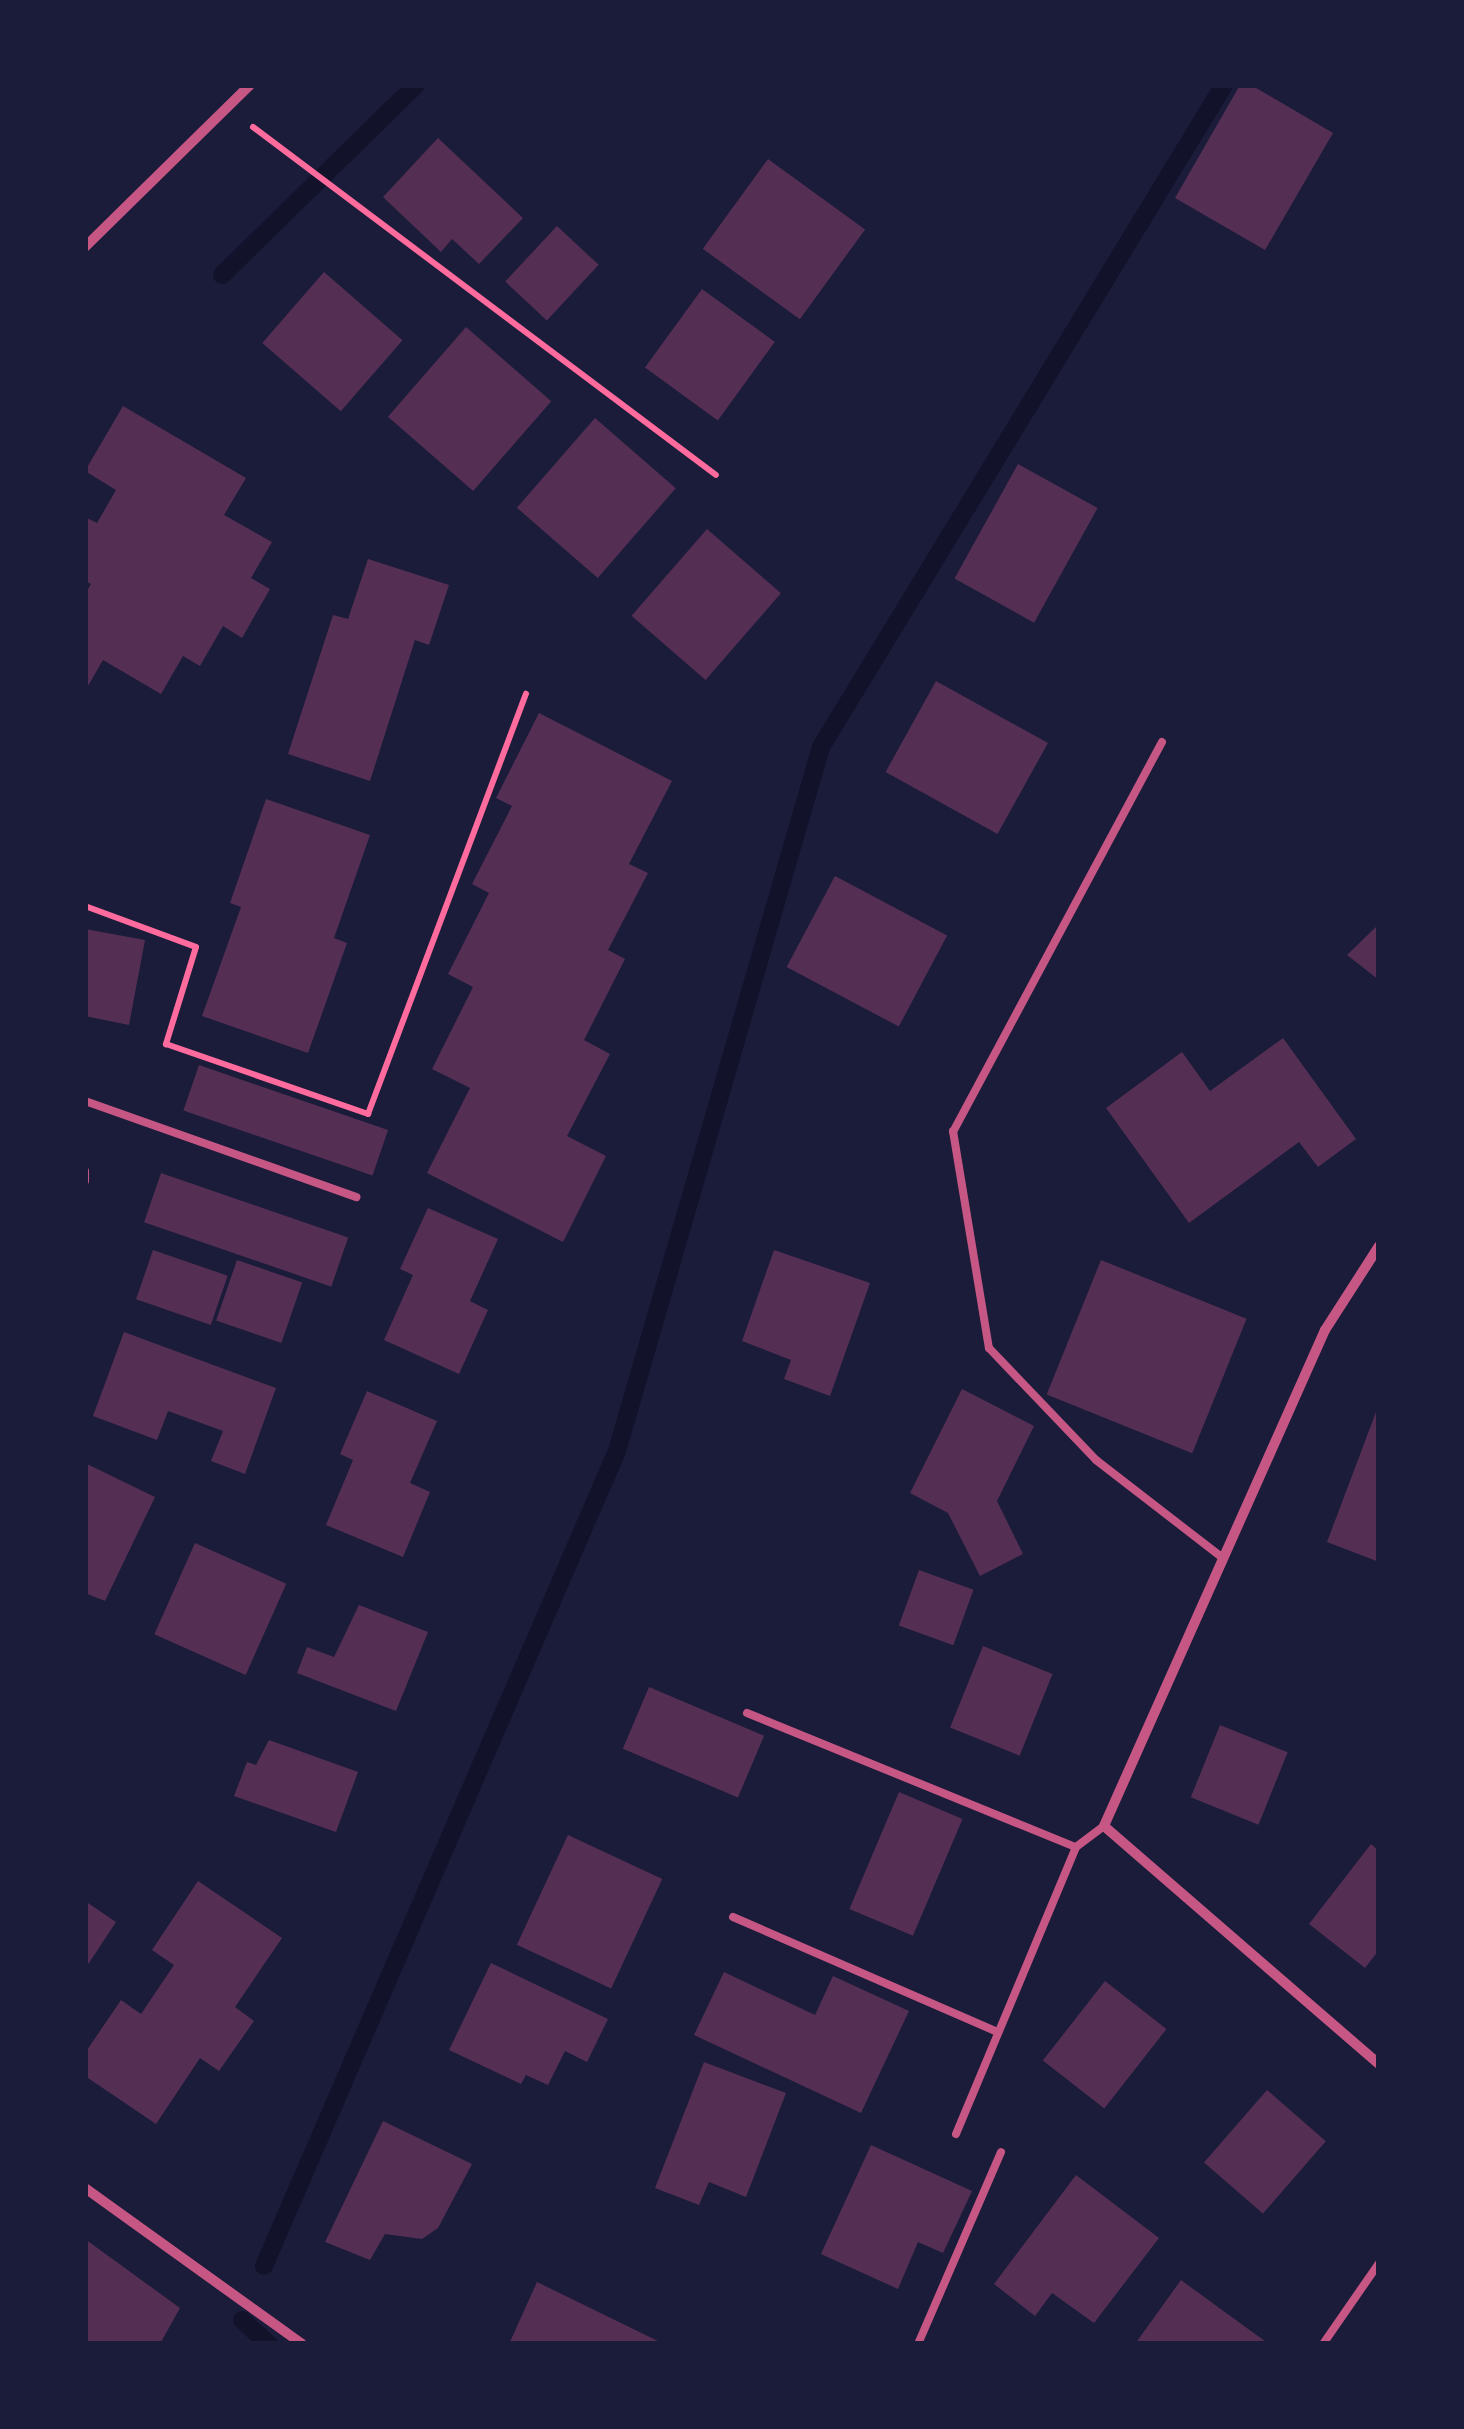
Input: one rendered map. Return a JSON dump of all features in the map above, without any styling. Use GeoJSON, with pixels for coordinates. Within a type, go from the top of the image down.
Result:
{"type":"FeatureCollection","features":[{"type":"Feature","properties":{"kind":"street"},"geometry":{"type":"LineString","coordinates":[[85,247],[250,85]]}},
{"type":"Feature","properties":{"kind":"street"},"geometry":{"type":"LineString","coordinates":[[1379,1246],[1325,1330],[1220,1556],[1104,1826],[1379,2064]]}},
{"type":"Feature","properties":{"kind":"street"},"geometry":{"type":"LineString","coordinates":[[85,2188],[302,2344]]}},
{"type":"Feature","properties":{"kind":"lane"},"geometry":{"type":"LineString","coordinates":[[1162,742],[953,1131],[989,1348],[1096,1460],[1220,1556]]}},
{"type":"Feature","properties":{"kind":"lane"},"geometry":{"type":"LineString","coordinates":[[85,1101],[356,1197]]}},
{"type":"Feature","properties":{"kind":"lane"},"geometry":{"type":"LineString","coordinates":[[85,1171],[85,1180]]}},
{"type":"Feature","properties":{"kind":"lane"},"geometry":{"type":"LineString","coordinates":[[748,1713],[1076,1846]]}},
{"type":"Feature","properties":{"kind":"lane"},"geometry":{"type":"LineString","coordinates":[[956,2134],[1076,1846],[1104,1826]]}},
{"type":"Feature","properties":{"kind":"lane"},"geometry":{"type":"LineString","coordinates":[[733,1917],[998,2032]]}},
{"type":"Feature","properties":{"kind":"lane"},"geometry":{"type":"LineString","coordinates":[[918,2344],[1000,2152]]}},
{"type":"Feature","properties":{"kind":"lane"},"geometry":{"type":"LineString","coordinates":[[1322,2344],[1379,2262]]}},
{"type":"Feature","properties":{"kind":"path"},"geometry":{"type":"LineString","coordinates":[[288,154],[716,475]]}},
{"type":"Feature","properties":{"kind":"path"},"geometry":{"type":"LineString","coordinates":[[85,906],[196,946],[166,1044],[368,1114],[526,694]]}},
{"type":"Feature","properties":{"kind":"building"},"geometry":{"type":"Polygon","coordinates":[[[1240,85],[1251,85],[1333,133],[1265,250],[1175,198],[1240,85]]]}},
{"type":"Feature","properties":{"kind":"building"},"geometry":{"type":"Polygon","coordinates":[[[438,138],[523,218],[479,264],[452,239],[441,252],[383,197],[438,138]]]}},
{"type":"Feature","properties":{"kind":"building"},"geometry":{"type":"Polygon","coordinates":[[[768,159],[865,230],[800,319],[703,249],[768,159]]]}},
{"type":"Feature","properties":{"kind":"building"},"geometry":{"type":"Polygon","coordinates":[[[557,226],[599,265],[547,320],[505,282],[557,226]]]}},
{"type":"Feature","properties":{"kind":"building"},"geometry":{"type":"Polygon","coordinates":[[[324,272],[402,340],[341,411],[262,343],[324,272]]]}},
{"type":"Feature","properties":{"kind":"building"},"geometry":{"type":"Polygon","coordinates":[[[702,289],[775,342],[718,420],[645,367],[702,289]]]}},
{"type":"Feature","properties":{"kind":"building"},"geometry":{"type":"Polygon","coordinates":[[[466,327],[551,401],[473,491],[388,417],[466,327]]]}},
{"type":"Feature","properties":{"kind":"building"},"geometry":{"type":"Polygon","coordinates":[[[123,406],[246,478],[224,515],[272,542],[251,578],[270,589],[242,638],[223,626],[200,666],[183,656],[161,694],[103,660],[85,691],[85,594],[91,584],[85,581],[85,517],[97,523],[116,490],[85,471],[123,406]]]}},
{"type":"Feature","properties":{"kind":"building"},"geometry":{"type":"Polygon","coordinates":[[[595,418],[676,488],[598,578],[517,508],[595,418]]]}},
{"type":"Feature","properties":{"kind":"building"},"geometry":{"type":"Polygon","coordinates":[[[1018,464],[1098,508],[1034,623],[954,579],[1018,464]]]}},
{"type":"Feature","properties":{"kind":"building"},"geometry":{"type":"Polygon","coordinates":[[[707,529],[781,593],[706,680],[632,616],[707,529]]]}},
{"type":"Feature","properties":{"kind":"building"},"geometry":{"type":"Polygon","coordinates":[[[368,559],[449,585],[429,645],[415,640],[370,781],[288,754],[333,615],[348,619],[368,559]]]}},
{"type":"Feature","properties":{"kind":"building"},"geometry":{"type":"Polygon","coordinates":[[[936,681],[1048,743],[998,834],[886,772],[936,681]]]}},
{"type":"Feature","properties":{"kind":"building"},"geometry":{"type":"Polygon","coordinates":[[[539,713],[672,781],[629,864],[648,873],[608,950],[625,959],[584,1040],[610,1054],[567,1136],[606,1156],[563,1242],[427,1173],[470,1088],[432,1069],[473,987],[448,974],[489,893],[472,884],[512,806],[496,798],[539,713]]]}},
{"type":"Feature","properties":{"kind":"building"},"geometry":{"type":"Polygon","coordinates":[[[266,799],[370,835],[334,938],[347,943],[308,1053],[202,1016],[241,907],[230,903],[266,799]]]}},
{"type":"Feature","properties":{"kind":"building"},"geometry":{"type":"Polygon","coordinates":[[[835,876],[947,936],[899,1027],[787,967],[835,876]]]}},
{"type":"Feature","properties":{"kind":"building"},"geometry":{"type":"Polygon","coordinates":[[[1379,924],[1379,980],[1347,955],[1379,924]]]}},
{"type":"Feature","properties":{"kind":"building"},"geometry":{"type":"Polygon","coordinates":[[[85,929],[145,940],[129,1025],[85,1016],[85,929]]]}},
{"type":"Feature","properties":{"kind":"building"},"geometry":{"type":"Polygon","coordinates":[[[1283,1038],[1356,1139],[1318,1167],[1299,1142],[1189,1223],[1106,1108],[1182,1052],[1210,1091],[1283,1038]]]}},
{"type":"Feature","properties":{"kind":"building"},"geometry":{"type":"Polygon","coordinates":[[[199,1065],[388,1130],[372,1175],[183,1110],[199,1065]]]}},
{"type":"Feature","properties":{"kind":"building"},"geometry":{"type":"Polygon","coordinates":[[[161,1173],[348,1237],[331,1287],[144,1222],[161,1173]]]}},
{"type":"Feature","properties":{"kind":"building"},"geometry":{"type":"Polygon","coordinates":[[[428,1208],[498,1239],[470,1301],[488,1310],[459,1374],[384,1340],[413,1275],[400,1269],[428,1208]]]}},
{"type":"Feature","properties":{"kind":"building"},"geometry":{"type":"Polygon","coordinates":[[[153,1250],[228,1276],[211,1325],[136,1299],[153,1250]]]}},
{"type":"Feature","properties":{"kind":"building"},"geometry":{"type":"Polygon","coordinates":[[[774,1250],[870,1283],[830,1396],[784,1379],[791,1360],[742,1341],[774,1250]]]}},
{"type":"Feature","properties":{"kind":"building"},"geometry":{"type":"Polygon","coordinates":[[[237,1260],[302,1282],[281,1343],[216,1321],[237,1260]]]}},
{"type":"Feature","properties":{"kind":"building"},"geometry":{"type":"Polygon","coordinates":[[[1101,1260],[1247,1319],[1192,1453],[1047,1394],[1101,1260]]]}},
{"type":"Feature","properties":{"kind":"building"},"geometry":{"type":"Polygon","coordinates":[[[124,1332],[276,1388],[245,1474],[211,1461],[223,1431],[168,1411],[157,1440],[93,1416],[124,1332]]]}},
{"type":"Feature","properties":{"kind":"building"},"geometry":{"type":"Polygon","coordinates":[[[962,1389],[1034,1426],[997,1501],[1023,1554],[980,1576],[948,1513],[910,1493],[962,1389]]]}},
{"type":"Feature","properties":{"kind":"building"},"geometry":{"type":"Polygon","coordinates":[[[367,1391],[437,1421],[410,1483],[430,1492],[403,1557],[326,1525],[353,1460],[340,1454],[367,1391]]]}},
{"type":"Feature","properties":{"kind":"building"},"geometry":{"type":"Polygon","coordinates":[[[1376,1412],[1379,1413],[1379,1562],[1327,1542],[1376,1412]]]}},
{"type":"Feature","properties":{"kind":"building"},"geometry":{"type":"Polygon","coordinates":[[[85,1463],[155,1497],[105,1601],[85,1593],[85,1463]]]}},
{"type":"Feature","properties":{"kind":"building"},"geometry":{"type":"Polygon","coordinates":[[[195,1543],[286,1584],[246,1675],[154,1634],[195,1543]]]}},
{"type":"Feature","properties":{"kind":"building"},"geometry":{"type":"Polygon","coordinates":[[[919,1570],[974,1590],[953,1645],[899,1625],[919,1570]]]}},
{"type":"Feature","properties":{"kind":"building"},"geometry":{"type":"Polygon","coordinates":[[[359,1605],[428,1632],[396,1711],[297,1673],[307,1647],[334,1657],[359,1605]]]}},
{"type":"Feature","properties":{"kind":"building"},"geometry":{"type":"Polygon","coordinates":[[[983,1646],[1053,1674],[1020,1756],[950,1728],[983,1646]]]}},
{"type":"Feature","properties":{"kind":"building"},"geometry":{"type":"Polygon","coordinates":[[[649,1687],[764,1736],[738,1798],[623,1749],[649,1687]]]}},
{"type":"Feature","properties":{"kind":"building"},"geometry":{"type":"Polygon","coordinates":[[[1220,1725],[1288,1752],[1258,1825],[1191,1797],[1220,1725]]]}},
{"type":"Feature","properties":{"kind":"building"},"geometry":{"type":"Polygon","coordinates":[[[269,1740],[358,1772],[336,1832],[234,1796],[247,1762],[256,1765],[269,1740]]]}},
{"type":"Feature","properties":{"kind":"building"},"geometry":{"type":"Polygon","coordinates":[[[899,1792],[963,1819],[913,1936],[849,1909],[899,1792]]]}},
{"type":"Feature","properties":{"kind":"building"},"geometry":{"type":"Polygon","coordinates":[[[568,1835],[662,1879],[611,1989],[517,1945],[568,1835]]]}},
{"type":"Feature","properties":{"kind":"building"},"geometry":{"type":"Polygon","coordinates":[[[1371,1844],[1379,1851],[1379,1950],[1365,1968],[1309,1924],[1371,1844]]]}},
{"type":"Feature","properties":{"kind":"building"},"geometry":{"type":"Polygon","coordinates":[[[198,1881],[282,1938],[235,2007],[254,2021],[219,2071],[200,2058],[156,2124],[85,2076],[85,2053],[121,2000],[141,2014],[174,1965],[152,1950],[198,1881]]]}},
{"type":"Feature","properties":{"kind":"building"},"geometry":{"type":"Polygon","coordinates":[[[85,1901],[116,1922],[85,1969],[85,1901]]]}},
{"type":"Feature","properties":{"kind":"building"},"geometry":{"type":"Polygon","coordinates":[[[491,1963],[608,2019],[587,2062],[565,2051],[548,2085],[526,2075],[521,2084],[449,2050],[491,1963]]]}},
{"type":"Feature","properties":{"kind":"building"},"geometry":{"type":"Polygon","coordinates":[[[724,1972],[815,2015],[833,1976],[909,2011],[861,2113],[694,2035],[724,1972]]]}},
{"type":"Feature","properties":{"kind":"building"},"geometry":{"type":"Polygon","coordinates":[[[1105,1981],[1166,2029],[1104,2109],[1043,2061],[1105,1981]]]}},
{"type":"Feature","properties":{"kind":"building"},"geometry":{"type":"Polygon","coordinates":[[[704,2062],[786,2093],[746,2197],[709,2182],[699,2205],[655,2188],[704,2062]]]}},
{"type":"Feature","properties":{"kind":"building"},"geometry":{"type":"Polygon","coordinates":[[[1267,2090],[1326,2141],[1263,2214],[1204,2162],[1267,2090]]]}},
{"type":"Feature","properties":{"kind":"building"},"geometry":{"type":"Polygon","coordinates":[[[383,2121],[472,2164],[438,2228],[422,2239],[385,2234],[370,2260],[325,2242],[383,2121]]]}},
{"type":"Feature","properties":{"kind":"building"},"geometry":{"type":"Polygon","coordinates":[[[871,2145],[972,2191],[943,2253],[918,2242],[898,2289],[821,2254],[871,2145]]]}},
{"type":"Feature","properties":{"kind":"building"},"geometry":{"type":"Polygon","coordinates":[[[1076,2175],[1159,2238],[1094,2323],[1052,2293],[1035,2316],[994,2284],[1076,2175]]]}},
{"type":"Feature","properties":{"kind":"building"},"geometry":{"type":"Polygon","coordinates":[[[85,2239],[180,2308],[160,2344],[85,2344],[85,2239]]]}},
{"type":"Feature","properties":{"kind":"building"},"geometry":{"type":"Polygon","coordinates":[[[1181,2280],[1233,2318],[1269,2344],[1135,2344],[1181,2280]]]}},
{"type":"Feature","properties":{"kind":"building"},"geometry":{"type":"Polygon","coordinates":[[[537,2282],[664,2344],[509,2344],[537,2282]]]}},
{"type":"Feature","properties":{"kind":"waterway"},"geometry":{"type":"LineString","coordinates":[[222,275],[416,85]]}},
{"type":"Feature","properties":{"kind":"waterway"},"geometry":{"type":"LineString","coordinates":[[264,2266],[617,1451],[821,747],[1224,85]]}},
{"type":"Feature","properties":{"kind":"waterway"},"geometry":{"type":"LineString","coordinates":[[242,2320],[269,2344]]}}]}
